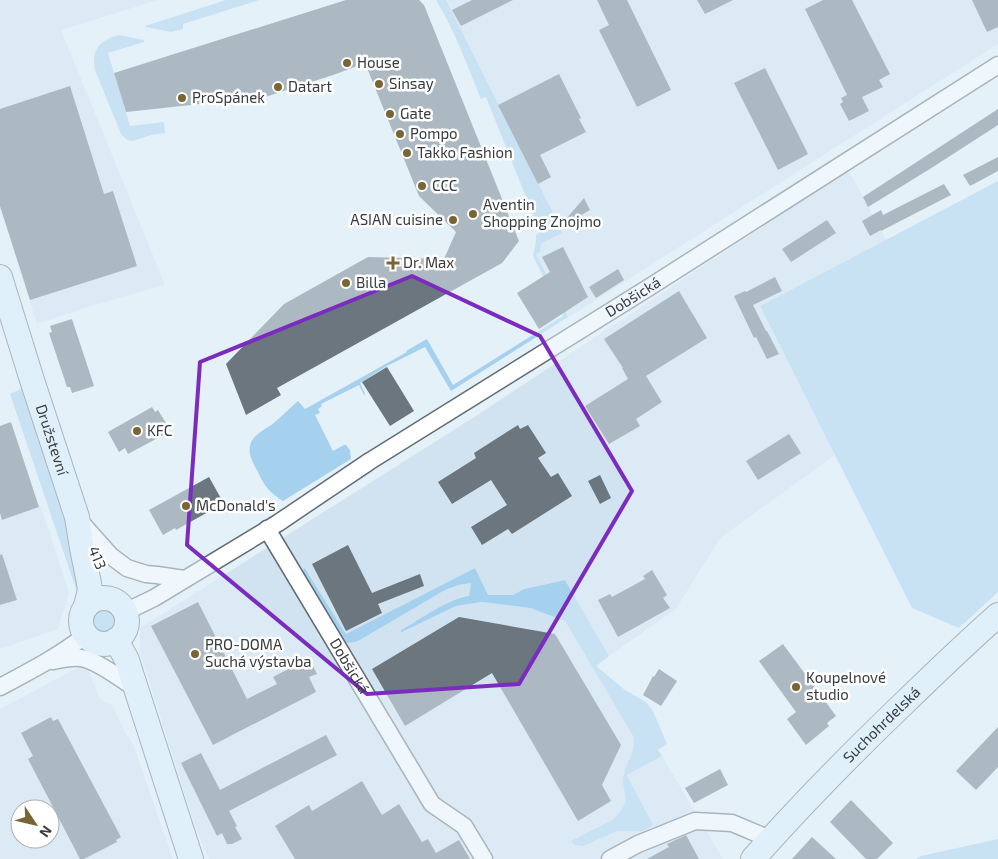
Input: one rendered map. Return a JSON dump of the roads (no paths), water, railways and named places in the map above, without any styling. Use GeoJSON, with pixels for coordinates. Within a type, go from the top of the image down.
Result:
{"type":"FeatureCollection","features":[{"type":"Feature","properties":{"kind":"main road","name":"Družstevní"},"geometry":{"type":"LineString","coordinates":[[0,277],[77,517],[90,590],[86,606]]}},
{"type":"Feature","properties":{"kind":"main road","name":"413"},"geometry":{"type":"LineString","coordinates":[[77,517],[120,606]]}},
{"type":"Feature","properties":{"kind":"main road"},"geometry":{"type":"LineString","coordinates":[[100,598],[108,598],[120,606],[127,620],[126,628],[116,640],[110,643],[97,642],[91,640],[86,635],[82,628],[81,620],[82,612],[86,606],[100,598]]}},
{"type":"Feature","properties":{"kind":"main road","name":"Suchohrdelská"},"geometry":{"type":"LineString","coordinates":[[753,859],[864,742],[967,642],[998,615]]}},
{"type":"Feature","properties":{"kind":"main road"},"geometry":{"type":"LineString","coordinates":[[116,640],[127,660],[191,859]]}},
{"type":"Feature","properties":{"kind":"street","name":"Dobšická"},"geometry":{"type":"LineString","coordinates":[[120,606],[154,598],[267,529],[377,457],[648,288],[998,65]]}},
{"type":"Feature","properties":{"kind":"street"},"geometry":{"type":"LineString","coordinates":[[77,517],[111,556],[127,568],[146,574],[184,579]]}},
{"type":"Feature","properties":{"kind":"street","name":"Dobšická"},"geometry":{"type":"LineString","coordinates":[[267,529],[432,804],[464,826],[484,859]]}},
{"type":"Feature","properties":{"kind":"street"},"geometry":{"type":"LineString","coordinates":[[0,687],[62,653],[86,635]]}},
{"type":"Feature","properties":{"kind":"street"},"geometry":{"type":"LineString","coordinates":[[48,661],[72,658],[89,660],[136,689]]}},
{"type":"Feature","properties":{"kind":"street"},"geometry":{"type":"LineString","coordinates":[[613,858],[638,844],[695,821],[732,823],[770,839]]}},
{"type":"Feature","properties":{"kind":"place","name":"House"},"geometry":{"type":"Point","coordinates":[347,63]}},
{"type":"Feature","properties":{"kind":"place","name":"Sinsay"},"geometry":{"type":"Point","coordinates":[379,84]}},
{"type":"Feature","properties":{"kind":"place","name":"Datart"},"geometry":{"type":"Point","coordinates":[278,87]}},
{"type":"Feature","properties":{"kind":"place","name":"ProSpánek"},"geometry":{"type":"Point","coordinates":[182,98]}},
{"type":"Feature","properties":{"kind":"place","name":"Gate"},"geometry":{"type":"Point","coordinates":[390,114]}},
{"type":"Feature","properties":{"kind":"place","name":"Pompo"},"geometry":{"type":"Point","coordinates":[400,134]}},
{"type":"Feature","properties":{"kind":"place","name":"Takko Fashion"},"geometry":{"type":"Point","coordinates":[407,153]}},
{"type":"Feature","properties":{"kind":"place","name":"CCC"},"geometry":{"type":"Point","coordinates":[422,186]}},
{"type":"Feature","properties":{"kind":"place","name":"Aventin Shopping Znojmo"},"geometry":{"type":"Point","coordinates":[473,214]}},
{"type":"Feature","properties":{"kind":"place","name":"ASIAN cuisine"},"geometry":{"type":"Point","coordinates":[453,220]}},
{"type":"Feature","properties":{"kind":"place","name":"Dr. Max"},"geometry":{"type":"Point","coordinates":[393,263]}},
{"type":"Feature","properties":{"kind":"place","name":"Billa"},"geometry":{"type":"Point","coordinates":[346,283]}},
{"type":"Feature","properties":{"kind":"place","name":"KFC"},"geometry":{"type":"Point","coordinates":[137,431]}},
{"type":"Feature","properties":{"kind":"place","name":"McDonald's"},"geometry":{"type":"Point","coordinates":[186,506]}},
{"type":"Feature","properties":{"kind":"place","name":"PRO-DOMA Suchá výstavba"},"geometry":{"type":"Point","coordinates":[195,654]}},
{"type":"Feature","properties":{"kind":"place","name":"Koupelnové studio"},"geometry":{"type":"Point","coordinates":[796,687]}}]}
